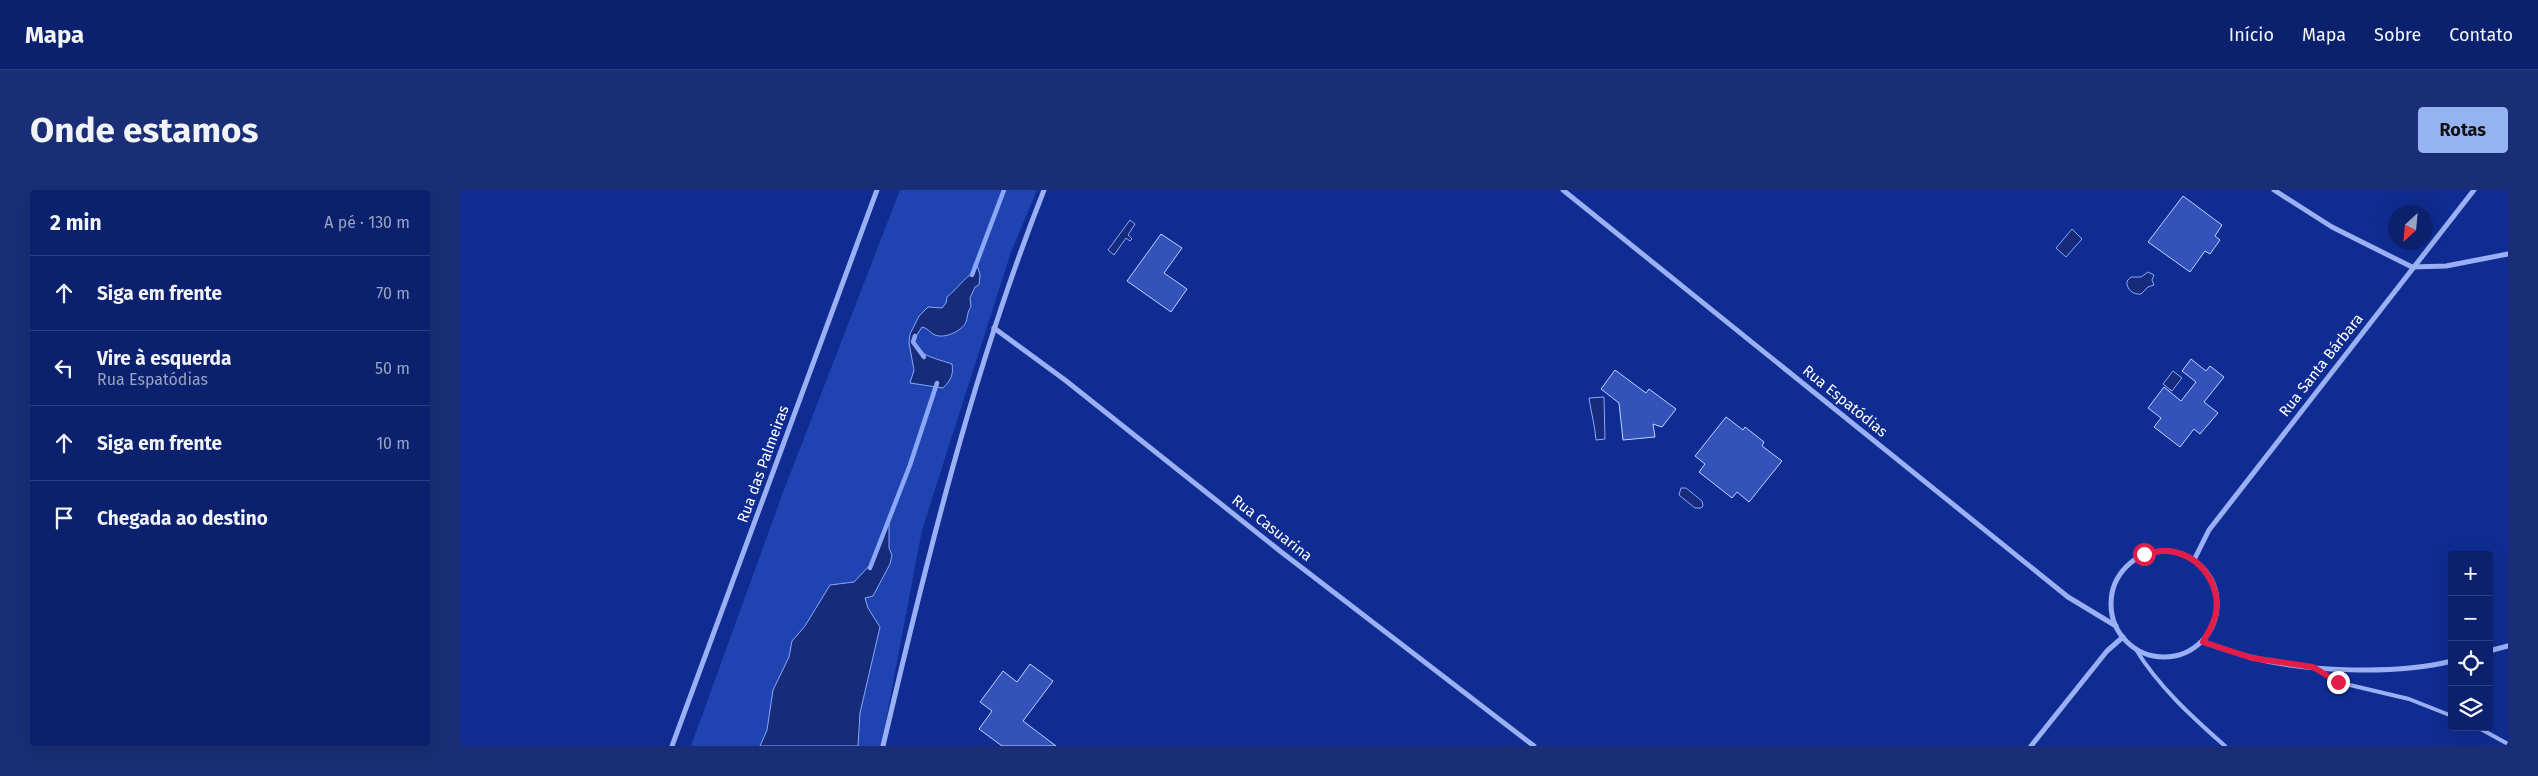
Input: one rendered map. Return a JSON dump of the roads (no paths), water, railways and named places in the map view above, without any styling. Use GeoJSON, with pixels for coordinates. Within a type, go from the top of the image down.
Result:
{"type":"FeatureCollection","features":[{"type":"Feature","properties":{"kind":"street","name":"Rua das Palmeiras"},"geometry":{"type":"LineString","coordinates":[[672,746],[877,190]]}},
{"type":"Feature","properties":{"kind":"street"},"geometry":{"type":"LineString","coordinates":[[883,746],[942,502],[994,328],[1044,190]]}},
{"type":"Feature","properties":{"kind":"street","name":"Rua Espatódias"},"geometry":{"type":"LineString","coordinates":[[1563,190],[2068,597],[2116,626]]}},
{"type":"Feature","properties":{"kind":"street"},"geometry":{"type":"LineString","coordinates":[[2274,190],[2332,227],[2412,267],[2446,266],[2508,254]]}},
{"type":"Feature","properties":{"kind":"street","name":"Rua Santa Bárbara"},"geometry":{"type":"LineString","coordinates":[[2194,560],[2210,530],[2412,267],[2474,190]]}},
{"type":"Feature","properties":{"kind":"street","name":"Rua Casuarina"},"geometry":{"type":"LineString","coordinates":[[994,328],[1073,386],[1280,551],[1534,746]]}},
{"type":"Feature","properties":{"kind":"street"},"geometry":{"type":"LineString","coordinates":[[2161,551],[2178,553],[2194,560],[2210,579],[2217,602],[2215,619],[2203,642],[2182,653],[2166,656],[2150,654],[2135,648],[2123,637],[2116,626],[2111,610],[2112,592],[2118,576],[2129,563],[2144,554],[2161,551]]}},
{"type":"Feature","properties":{"kind":"street"},"geometry":{"type":"LineString","coordinates":[[2031,746],[2107,651],[2123,637]]}},
{"type":"Feature","properties":{"kind":"street"},"geometry":{"type":"LineString","coordinates":[[2203,642],[2252,658],[2330,670],[2426,668],[2448,662]]}},
{"type":"Feature","properties":{"kind":"street"},"geometry":{"type":"LineString","coordinates":[[2493,650],[2508,646]]}},
{"type":"Feature","properties":{"kind":"lane"},"geometry":{"type":"LineString","coordinates":[[2135,648],[2155,677],[2188,713],[2224,746]]}},
{"type":"Feature","properties":{"kind":"lane"},"geometry":{"type":"LineString","coordinates":[[2313,667],[2338,682],[2409,699],[2448,714]]}},
{"type":"Feature","properties":{"kind":"lane"},"geometry":{"type":"LineString","coordinates":[[2484,731],[2508,744]]}},
{"type":"Feature","properties":{"kind":"waterway"},"geometry":{"type":"LineString","coordinates":[[972,275],[1004,190]]}},
{"type":"Feature","properties":{"kind":"waterway"},"geometry":{"type":"LineString","coordinates":[[915,336],[913,342],[924,357]]}},
{"type":"Feature","properties":{"kind":"waterway"},"geometry":{"type":"LineString","coordinates":[[870,568],[910,465],[937,383]]}}]}
